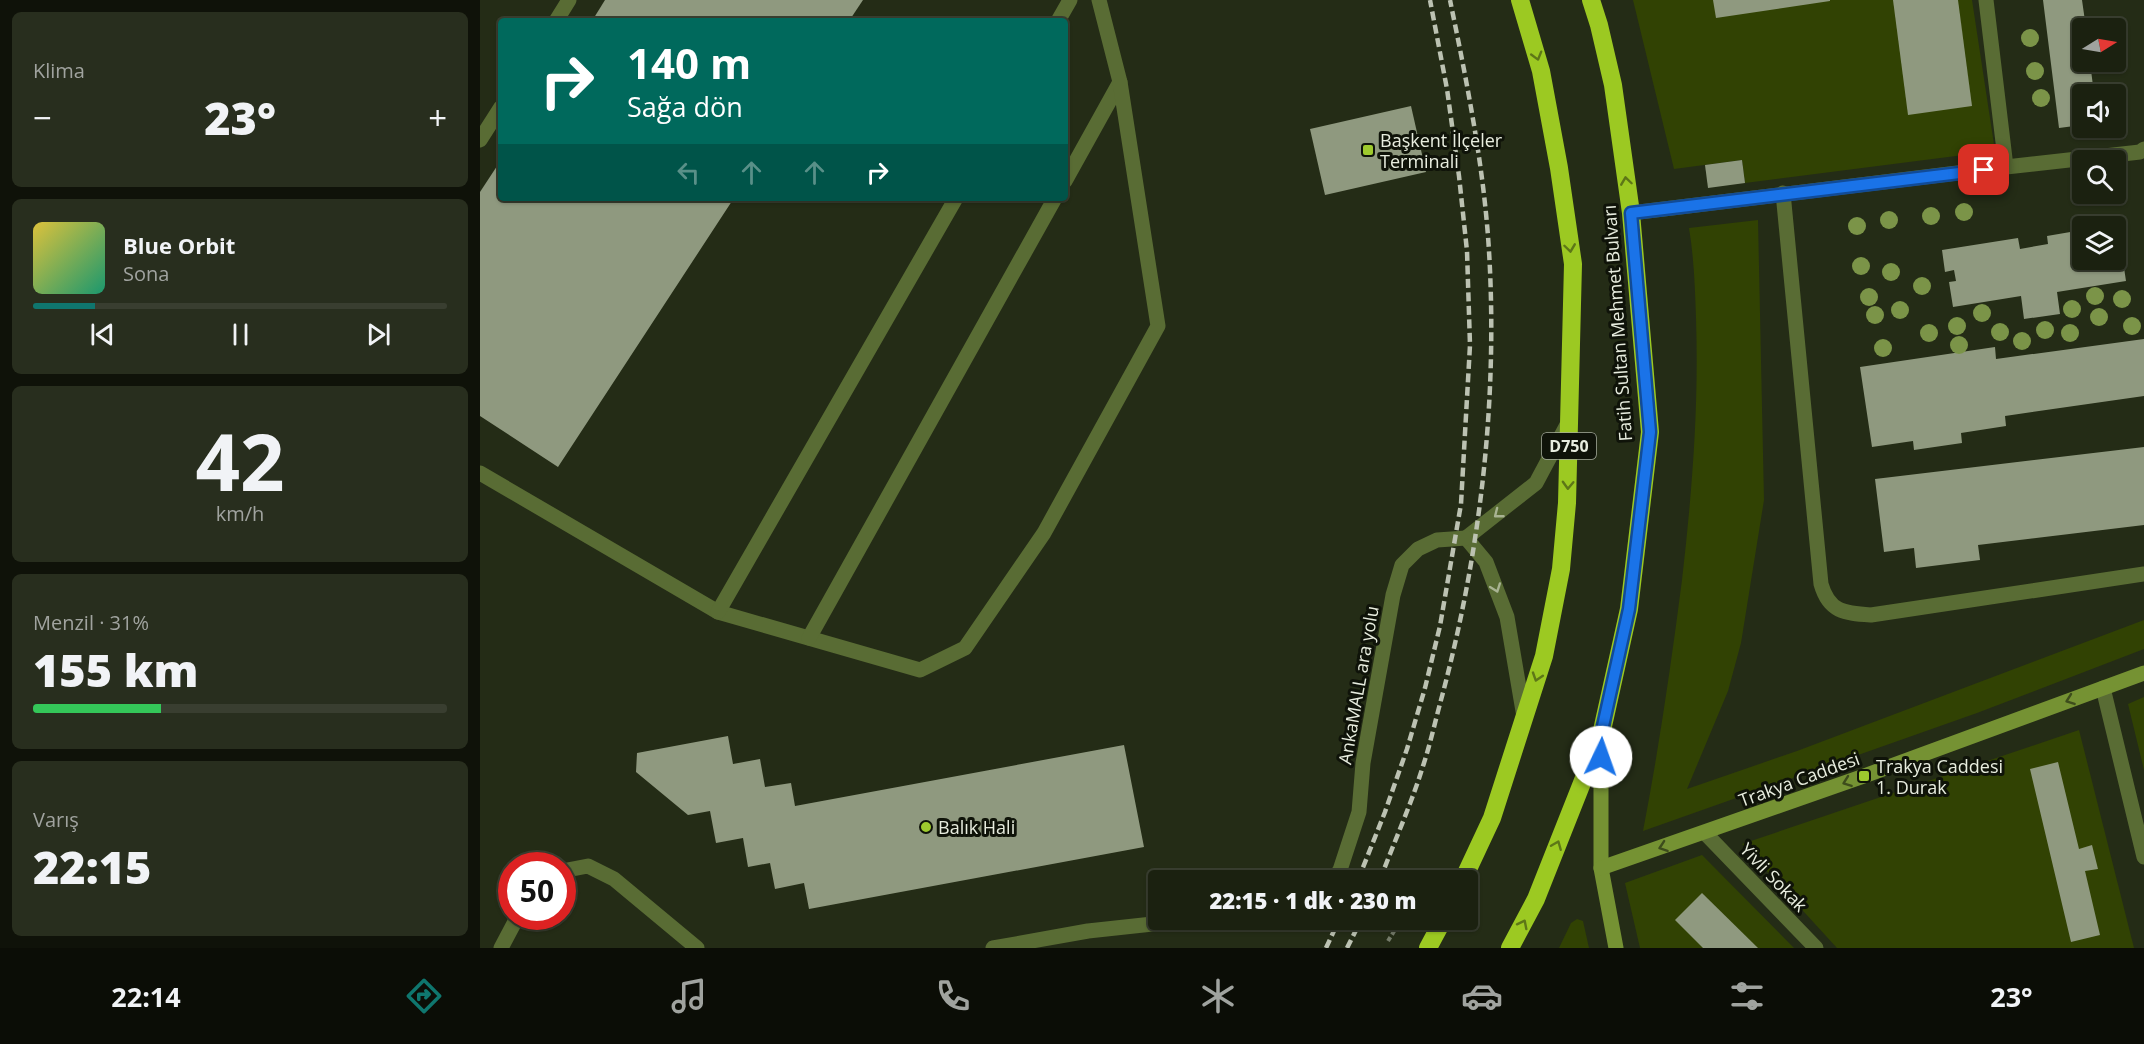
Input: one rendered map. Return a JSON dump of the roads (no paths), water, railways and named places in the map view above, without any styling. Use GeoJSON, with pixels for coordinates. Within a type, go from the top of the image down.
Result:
{"type":"FeatureCollection","features":[{"type":"Feature","properties":{"kind":"highway","name":"D750"},"geometry":{"type":"LineString","coordinates":[[1468,870],[1492,818],[1544,656],[1561,569],[1567,503],[1573,264],[1559,168],[1541,71],[1520,0]]}},
{"type":"Feature","properties":{"kind":"highway","name":"Fatih Sultan Mehmet Bulvarı"},"geometry":{"type":"LineString","coordinates":[[1510,948],[1536,899],[1601,735],[1629,609],[1650,432],[1631,213],[1613,85],[1591,0]]}},
{"type":"Feature","properties":{"kind":"highway"},"geometry":{"type":"LineString","coordinates":[[1428,948],[1438,930]]}},
{"type":"Feature","properties":{"kind":"main road","name":"Trakya Caddesi"},"geometry":{"type":"LineString","coordinates":[[1601,868],[1705,833],[2144,673]]}},
{"type":"Feature","properties":{"kind":"main road"},"geometry":{"type":"LineString","coordinates":[[1601,735],[1601,868],[1616,948]]}},
{"type":"Feature","properties":{"kind":"street"},"geometry":{"type":"LineString","coordinates":[[558,18],[569,0]]}},
{"type":"Feature","properties":{"kind":"street"},"geometry":{"type":"LineString","coordinates":[[1060,18],[1070,0]]}},
{"type":"Feature","properties":{"kind":"street"},"geometry":{"type":"LineString","coordinates":[[480,473],[718,612],[920,670],[966,648],[1044,533],[1158,326],[1120,82],[1099,0]]}},
{"type":"Feature","properties":{"kind":"street"},"geometry":{"type":"LineString","coordinates":[[1986,0],[2006,167]]}},
{"type":"Feature","properties":{"kind":"street"},"geometry":{"type":"LineString","coordinates":[[1068,176],[1120,82]]}},
{"type":"Feature","properties":{"kind":"street"},"geometry":{"type":"LineString","coordinates":[[480,140],[498,112]]}},
{"type":"Feature","properties":{"kind":"street"},"geometry":{"type":"LineString","coordinates":[[1631,213],[2142,151]]}},
{"type":"Feature","properties":{"kind":"street"},"geometry":{"type":"LineString","coordinates":[[1783,193],[1818,565],[1825,597],[1835,608],[1850,614],[1871,615],[2144,574]]}},
{"type":"Feature","properties":{"kind":"street"},"geometry":{"type":"LineString","coordinates":[[718,612],[954,201]]}},
{"type":"Feature","properties":{"kind":"street"},"geometry":{"type":"LineString","coordinates":[[809,638],[1053,201]]}},
{"type":"Feature","properties":{"kind":"street"},"geometry":{"type":"LineString","coordinates":[[1524,717],[1507,618],[1486,562],[1466,538],[1536,483],[1570,419]]}},
{"type":"Feature","properties":{"kind":"street","name":"AnkaMALL ara yolu"},"geometry":{"type":"LineString","coordinates":[[1340,870],[1359,812],[1365,752],[1393,595],[1402,565],[1418,549],[1437,540],[1466,538]]}},
{"type":"Feature","properties":{"kind":"street"},"geometry":{"type":"LineString","coordinates":[[2103,688],[2144,857]]}},
{"type":"Feature","properties":{"kind":"street","name":"Yivli Sokak"},"geometry":{"type":"LineString","coordinates":[[1705,833],[1816,948]]}},
{"type":"Feature","properties":{"kind":"street"},"geometry":{"type":"LineString","coordinates":[[576,868],[588,866],[614,879],[697,948]]}},
{"type":"Feature","properties":{"kind":"street"},"geometry":{"type":"LineString","coordinates":[[993,948],[1088,931],[1148,924]]}},
{"type":"Feature","properties":{"kind":"street"},"geometry":{"type":"LineString","coordinates":[[501,948],[511,930]]}},
{"type":"Feature","properties":{"kind":"railway"},"geometry":{"type":"LineString","coordinates":[[1362,870],[1407,749],[1425,688],[1440,626],[1461,504],[1470,345],[1467,251],[1447,89],[1430,0]]}},
{"type":"Feature","properties":{"kind":"railway"},"geometry":{"type":"LineString","coordinates":[[1384,870],[1426,758],[1455,645],[1476,534],[1488,421],[1491,308],[1487,220],[1474,125],[1450,0]]}},
{"type":"Feature","properties":{"kind":"railway"},"geometry":{"type":"LineString","coordinates":[[1326,948],[1334,930]]}},
{"type":"Feature","properties":{"kind":"railway"},"geometry":{"type":"LineString","coordinates":[[1347,948],[1356,930]]}},
{"type":"Feature","properties":{"kind":"place","name":"Başkent İlçeler Terminali"},"geometry":{"type":"Point","coordinates":[1368,150]}},
{"type":"Feature","properties":{"kind":"place","name":"Trakya Caddesi 1. Durak"},"geometry":{"type":"Point","coordinates":[1864,776]}},
{"type":"Feature","properties":{"kind":"place","name":"Balık Hali"},"geometry":{"type":"Point","coordinates":[926,827]}}]}
